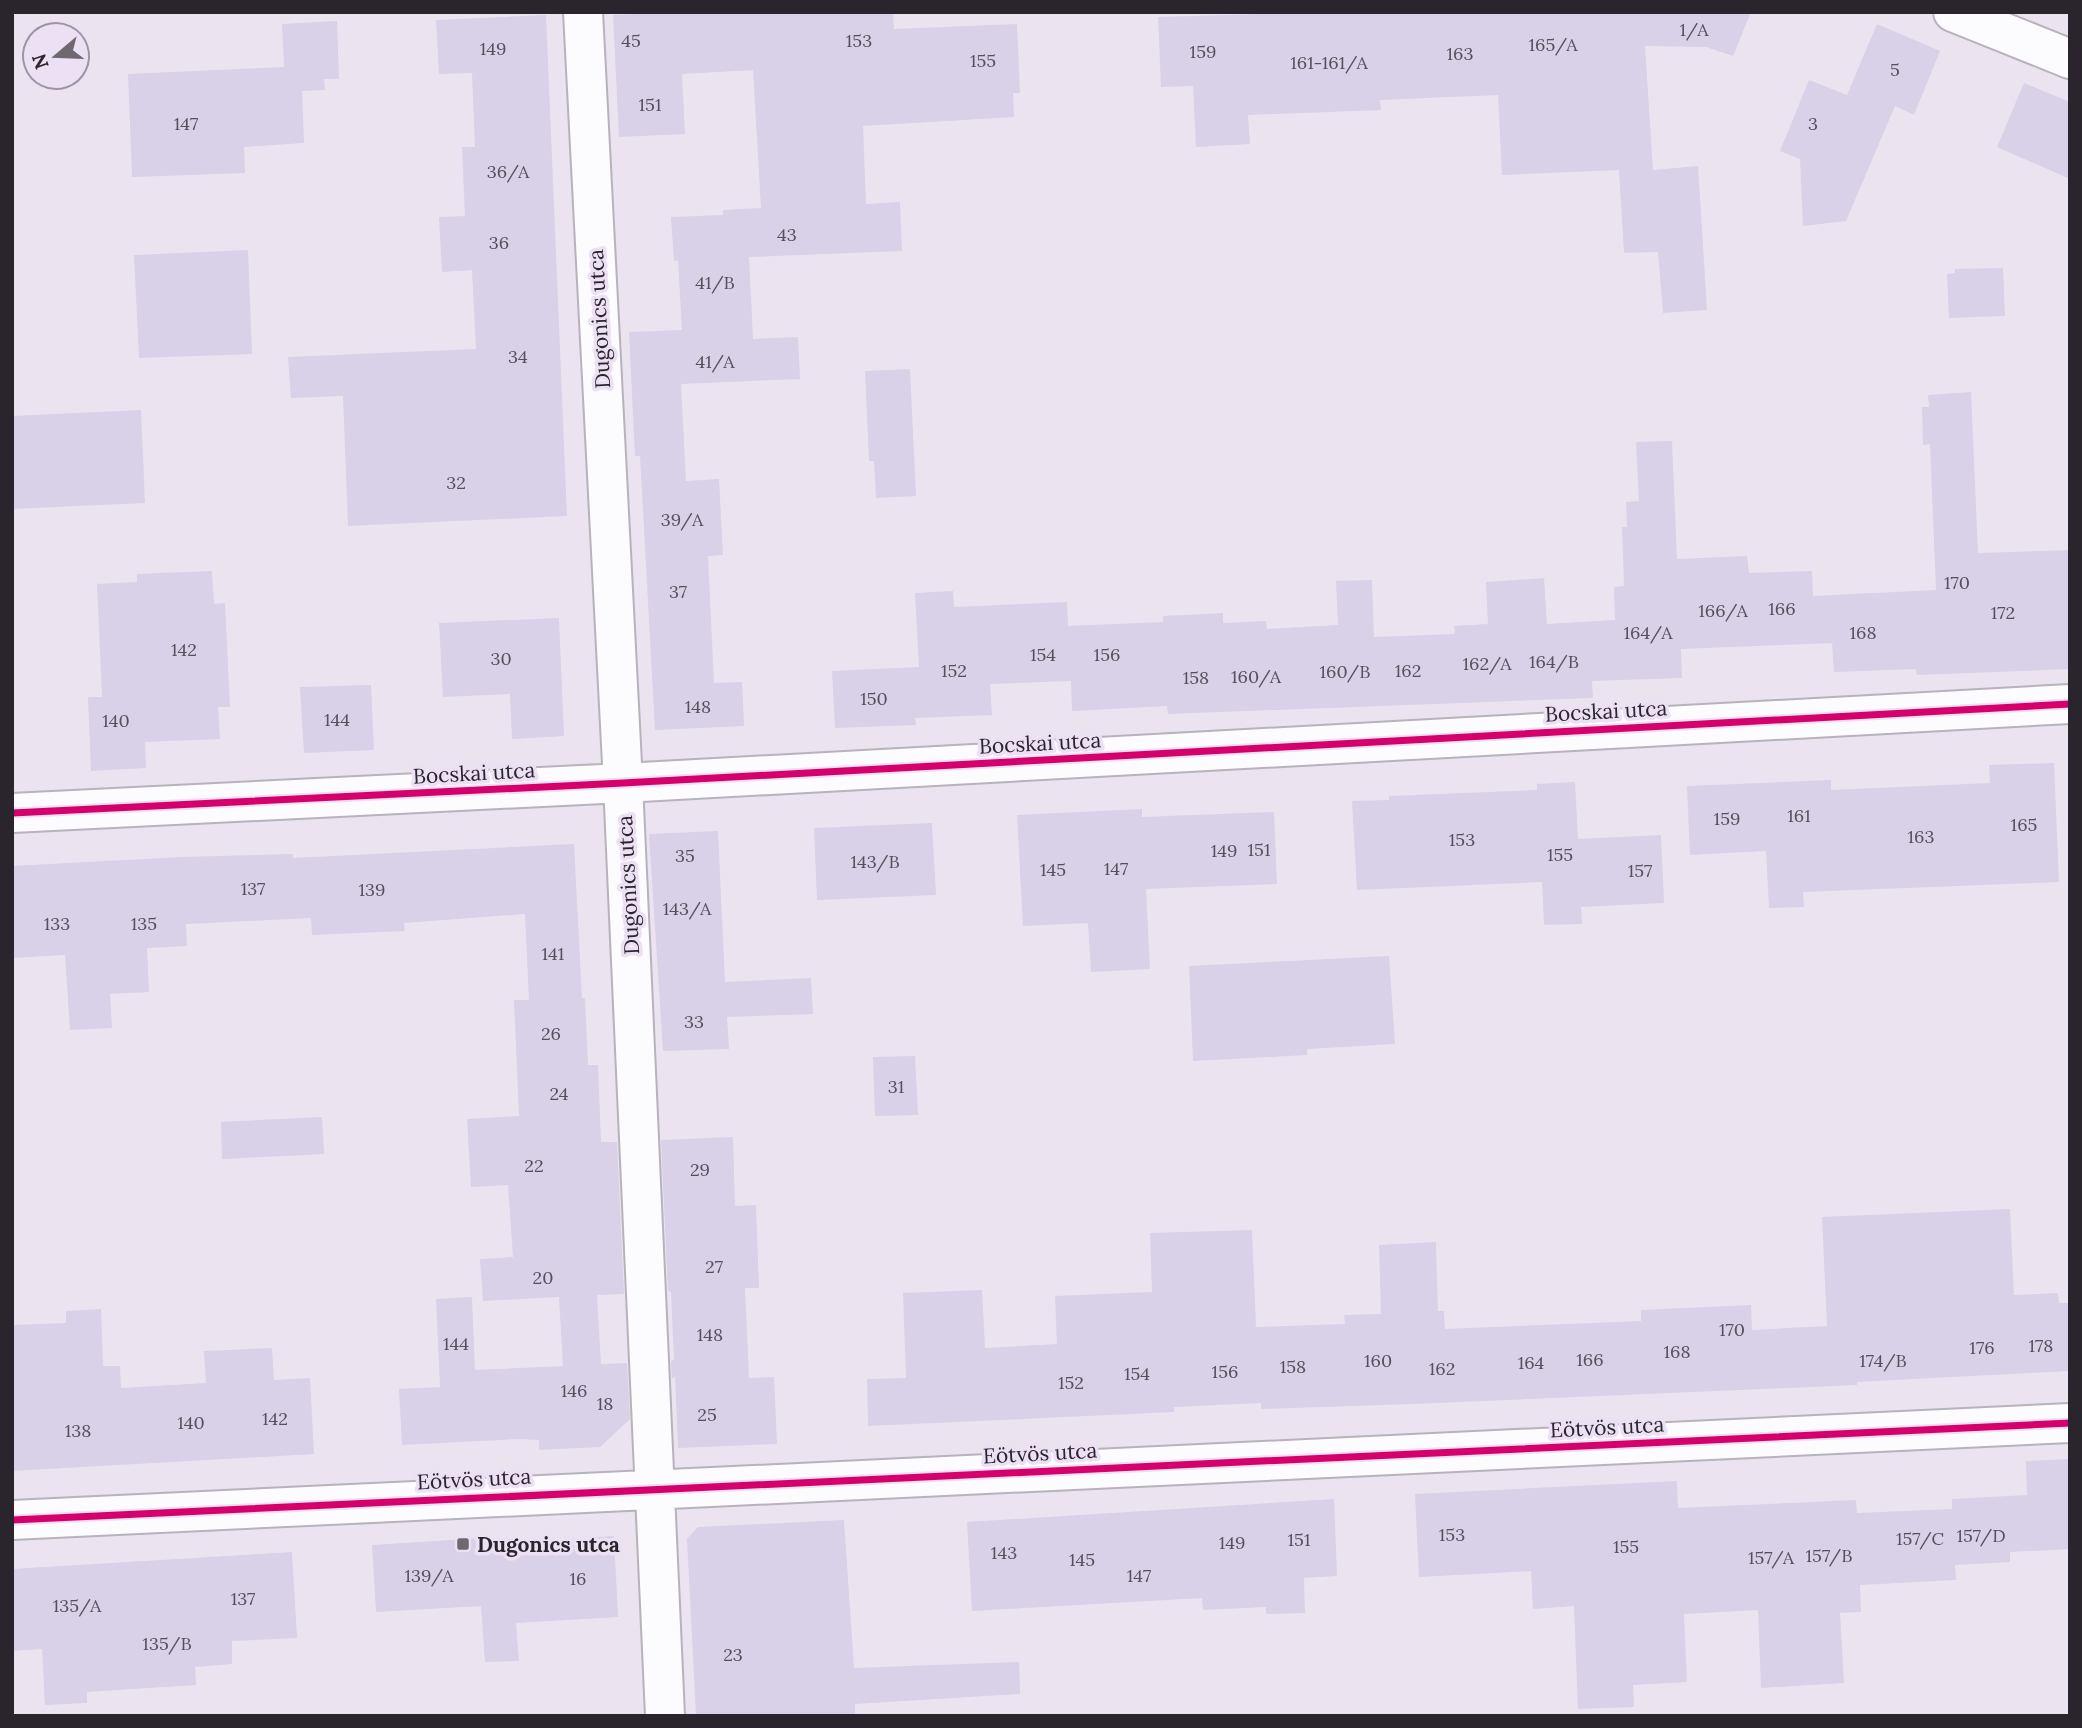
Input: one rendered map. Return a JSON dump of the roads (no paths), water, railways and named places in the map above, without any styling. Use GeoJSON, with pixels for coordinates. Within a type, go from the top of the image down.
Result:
{"type":"FeatureCollection","features":[{"type":"Feature","properties":{"kind":"street","name":"Dugonics utca"},"geometry":{"type":"LineString","coordinates":[[583,12],[623,783],[665,1716]]}},
{"type":"Feature","properties":{"kind":"street"},"geometry":{"type":"LineString","coordinates":[[1953,12],[2070,59]]}},
{"type":"Feature","properties":{"kind":"street","name":"Bocskai utca"},"geometry":{"type":"LineString","coordinates":[[12,813],[623,783],[2070,704]]}},
{"type":"Feature","properties":{"kind":"street","name":"Eötvös utca"},"geometry":{"type":"LineString","coordinates":[[12,1520],[2070,1423]]}},
{"type":"Feature","properties":{"kind":"place","name":"Dugonics utca"},"geometry":{"type":"Point","coordinates":[463,1544]}}]}
